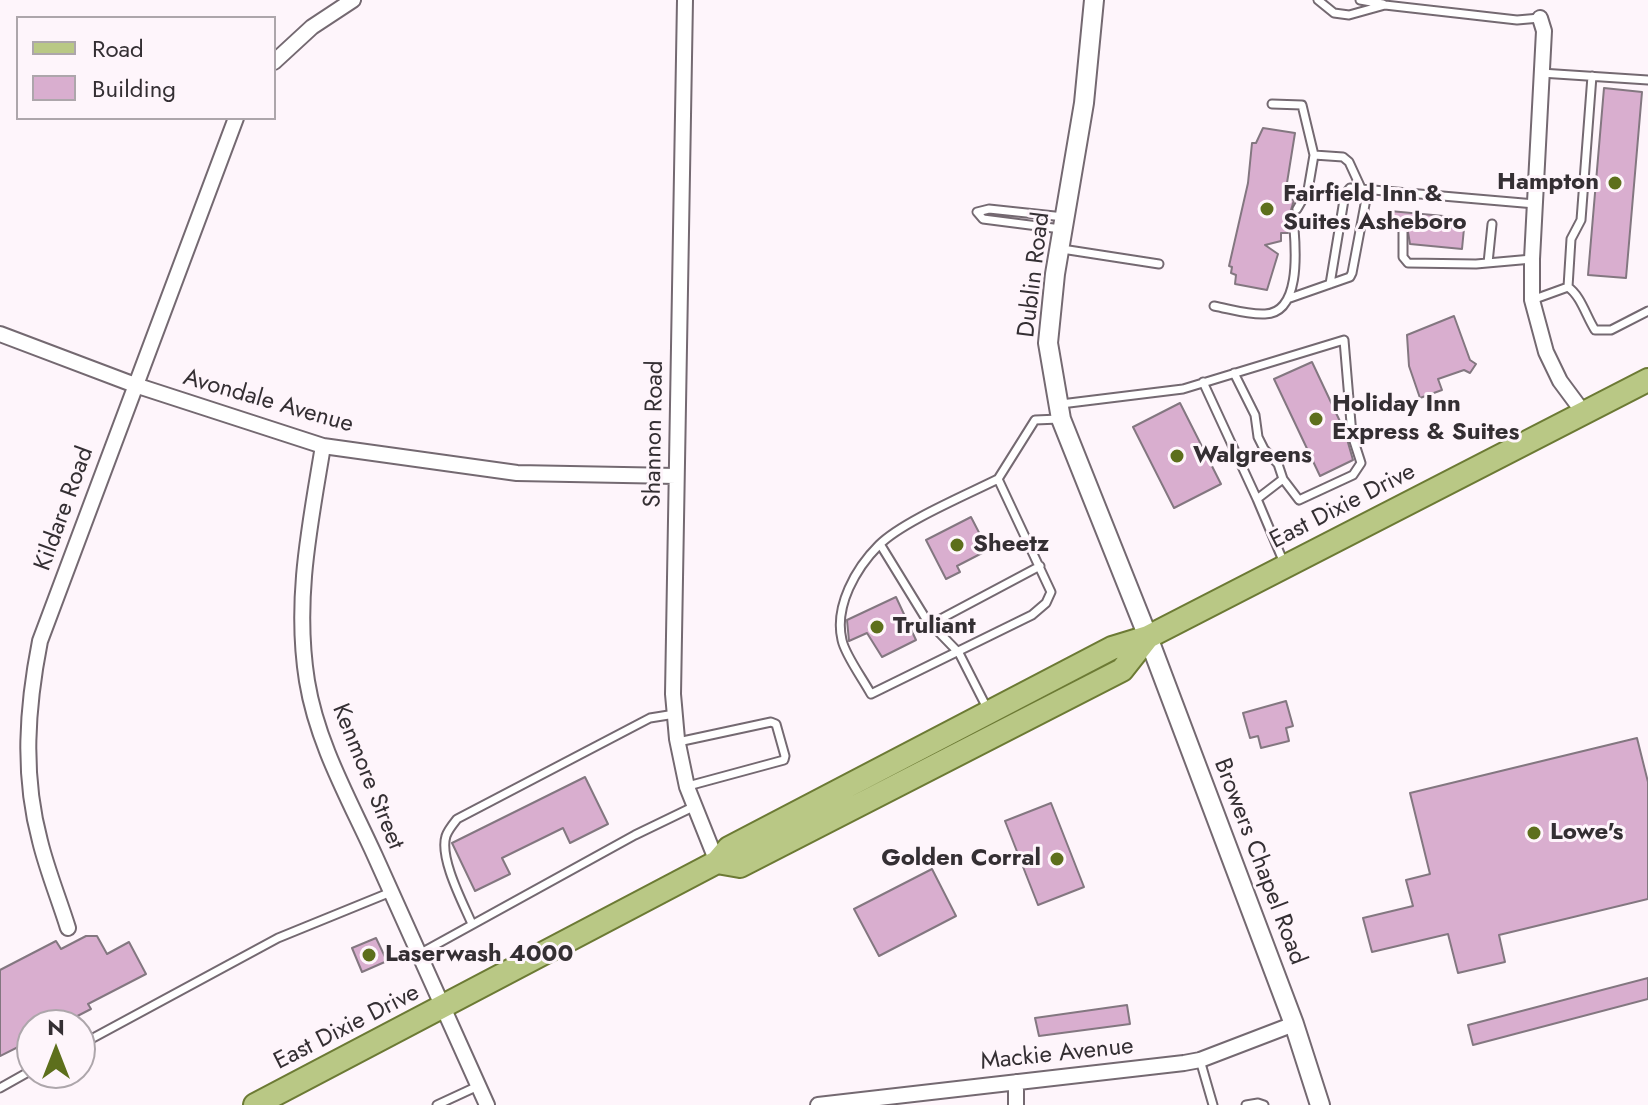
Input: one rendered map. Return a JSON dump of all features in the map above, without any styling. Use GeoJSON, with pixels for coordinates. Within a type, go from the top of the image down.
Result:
{"type":"FeatureCollection","features":[{"type":"Feature","properties":{"kind":"main road","name":"East Dixie Drive"},"geometry":{"type":"LineString","coordinates":[[255,1105],[717,862],[729,848],[989,712],[1112,648],[1148,637],[1648,380]]}},
{"type":"Feature","properties":{"kind":"main road","name":"East Dixie Drive"},"geometry":{"type":"LineString","coordinates":[[717,862],[740,866],[1029,719],[1122,670],[1148,637]]}},
{"type":"Feature","properties":{"kind":"street"},"geometry":{"type":"LineString","coordinates":[[276,60],[312,27],[353,0]]}},
{"type":"Feature","properties":{"kind":"street","name":"Shannon Road"},"geometry":{"type":"LineString","coordinates":[[685,0],[675,714],[687,787],[717,862]]}},
{"type":"Feature","properties":{"kind":"street","name":"Dublin Road"},"geometry":{"type":"LineString","coordinates":[[1094,0],[1084,103],[1048,343],[1060,411],[1148,637]]}},
{"type":"Feature","properties":{"kind":"street"},"geometry":{"type":"LineString","coordinates":[[1540,18],[1544,31],[1532,300],[1546,352],[1560,381],[1583,412]]}},
{"type":"Feature","properties":{"kind":"street","name":"Kildare Road"},"geometry":{"type":"LineString","coordinates":[[68,928],[40,840],[29,779],[28,717],[40,641],[235,120]]}},
{"type":"Feature","properties":{"kind":"street","name":"Avondale Avenue"},"geometry":{"type":"LineString","coordinates":[[0,334],[135,385],[323,446],[517,473],[676,476]]}},
{"type":"Feature","properties":{"kind":"street","name":"Kenmore Street"},"geometry":{"type":"LineString","coordinates":[[323,446],[301,581],[302,639],[307,682],[331,761],[487,1105]]}},
{"type":"Feature","properties":{"kind":"street","name":"Browers Chapel Road"},"geometry":{"type":"LineString","coordinates":[[1148,637],[1294,1024],[1320,1105]]}},
{"type":"Feature","properties":{"kind":"street","name":"Mackie Avenue"},"geometry":{"type":"LineString","coordinates":[[818,1105],[1200,1060],[1294,1024]]}},
{"type":"Feature","properties":{"kind":"street"},"geometry":{"type":"LineString","coordinates":[[1016,1082],[1016,1105]]}},
{"type":"Feature","properties":{"kind":"lane"},"geometry":{"type":"LineString","coordinates":[[1318,0],[1334,13],[1349,15],[1385,5]]}},
{"type":"Feature","properties":{"kind":"lane"},"geometry":{"type":"LineString","coordinates":[[1360,0],[1517,20],[1540,18]]}},
{"type":"Feature","properties":{"kind":"lane"},"geometry":{"type":"LineString","coordinates":[[1446,11],[1448,0]]}},
{"type":"Feature","properties":{"kind":"lane"},"geometry":{"type":"LineString","coordinates":[[1541,73],[1648,80]]}},
{"type":"Feature","properties":{"kind":"lane"},"geometry":{"type":"LineString","coordinates":[[1568,287],[1571,239],[1581,220],[1592,76]]}},
{"type":"Feature","properties":{"kind":"lane"},"geometry":{"type":"LineString","coordinates":[[1272,104],[1302,105],[1314,155],[1308,190],[1297,209]]}},
{"type":"Feature","properties":{"kind":"lane"},"geometry":{"type":"LineString","coordinates":[[1290,298],[1350,277],[1366,199],[1349,162],[1343,157],[1314,155]]}},
{"type":"Feature","properties":{"kind":"lane"},"geometry":{"type":"LineString","coordinates":[[1330,284],[1345,194],[1350,188],[1535,204]]}},
{"type":"Feature","properties":{"kind":"lane"},"geometry":{"type":"LineString","coordinates":[[989,209],[1064,223],[983,219],[977,212],[989,209]]}},
{"type":"Feature","properties":{"kind":"lane"},"geometry":{"type":"LineString","coordinates":[[1488,263],[1492,224]]}},
{"type":"Feature","properties":{"kind":"lane"},"geometry":{"type":"LineString","coordinates":[[1214,306],[1264,314],[1278,312],[1286,306],[1290,298],[1296,250],[1294,228]]}},
{"type":"Feature","properties":{"kind":"lane"},"geometry":{"type":"LineString","coordinates":[[1403,231],[1403,257],[1408,263],[1488,263],[1532,259]]}},
{"type":"Feature","properties":{"kind":"lane"},"geometry":{"type":"LineString","coordinates":[[1060,248],[1159,264]]}},
{"type":"Feature","properties":{"kind":"lane"},"geometry":{"type":"LineString","coordinates":[[1532,300],[1568,287]]}},
{"type":"Feature","properties":{"kind":"lane"},"geometry":{"type":"LineString","coordinates":[[1568,287],[1577,293],[1585,315],[1595,330],[1611,330],[1648,311]]}},
{"type":"Feature","properties":{"kind":"lane"},"geometry":{"type":"LineString","coordinates":[[998,479],[1051,592],[1046,603],[1032,615],[959,653],[871,694],[842,640],[842,605],[857,574],[880,544],[998,479],[1035,420],[1060,411],[1183,389],[1203,382],[1344,340],[1352,435],[1361,463],[1353,475],[1299,500],[1283,479],[1278,464],[1264,449],[1258,437],[1255,415],[1234,373]]}},
{"type":"Feature","properties":{"kind":"lane"},"geometry":{"type":"LineString","coordinates":[[1203,382],[1285,566]]}},
{"type":"Feature","properties":{"kind":"lane"},"geometry":{"type":"LineString","coordinates":[[1257,499],[1283,479]]}},
{"type":"Feature","properties":{"kind":"lane"},"geometry":{"type":"LineString","coordinates":[[880,544],[931,624],[959,653],[989,712]]}},
{"type":"Feature","properties":{"kind":"lane"},"geometry":{"type":"LineString","coordinates":[[931,624],[1040,566]]}},
{"type":"Feature","properties":{"kind":"lane"},"geometry":{"type":"LineString","coordinates":[[472,924],[450,873],[445,846],[446,835],[457,819],[650,718],[675,714]]}},
{"type":"Feature","properties":{"kind":"lane"},"geometry":{"type":"LineString","coordinates":[[678,742],[771,722],[776,724],[785,756],[784,760],[687,787]]}},
{"type":"Feature","properties":{"kind":"lane"},"geometry":{"type":"LineString","coordinates":[[419,954],[635,835],[695,806]]}},
{"type":"Feature","properties":{"kind":"lane"},"geometry":{"type":"LineString","coordinates":[[96,1036],[278,938],[391,892]]}},
{"type":"Feature","properties":{"kind":"lane"},"geometry":{"type":"LineString","coordinates":[[1200,1060],[1213,1105]]}},
{"type":"Feature","properties":{"kind":"lane"},"geometry":{"type":"LineString","coordinates":[[437,1105],[478,1086]]}},
{"type":"Feature","properties":{"kind":"lane"},"geometry":{"type":"LineString","coordinates":[[1246,1105],[1264,1105]]}},
{"type":"Feature","properties":{"kind":"building","name":"Hampton"},"geometry":{"type":"Polygon","coordinates":[[[1604,88],[1642,92],[1626,278],[1588,275],[1604,88]]]}},
{"type":"Feature","properties":{"kind":"building","name":"Fairfield Inn & Suites Asheboro"},"geometry":{"type":"Polygon","coordinates":[[[1263,128],[1295,133],[1286,189],[1289,190],[1286,199],[1294,200],[1291,210],[1294,217],[1288,226],[1288,233],[1281,233],[1281,241],[1265,245],[1278,254],[1267,290],[1235,284],[1236,275],[1231,273],[1232,267],[1229,266],[1248,183],[1252,143],[1256,143],[1263,128]]]}},
{"type":"Feature","properties":{"kind":"building"},"geometry":{"type":"Polygon","coordinates":[[[1390,211],[1465,218],[1462,249],[1410,244],[1407,226],[1388,226],[1390,211]]]}},
{"type":"Feature","properties":{"kind":"building"},"geometry":{"type":"Polygon","coordinates":[[[1454,316],[1470,360],[1476,364],[1470,373],[1464,370],[1438,379],[1442,390],[1420,398],[1409,366],[1407,335],[1454,316]]]}},
{"type":"Feature","properties":{"kind":"building","name":"Holiday Inn Express & Suites"},"geometry":{"type":"Polygon","coordinates":[[[1312,362],[1345,432],[1353,460],[1320,476],[1274,379],[1312,362]]]}},
{"type":"Feature","properties":{"kind":"building","name":"Walgreens"},"geometry":{"type":"Polygon","coordinates":[[[1180,403],[1221,484],[1174,508],[1133,427],[1180,403]]]}},
{"type":"Feature","properties":{"kind":"building","name":"Sheetz"},"geometry":{"type":"Polygon","coordinates":[[[971,517],[988,550],[957,566],[960,572],[946,579],[926,540],[971,517]]]}},
{"type":"Feature","properties":{"kind":"building","name":"Truliant"},"geometry":{"type":"Polygon","coordinates":[[[896,597],[916,640],[882,657],[867,633],[849,641],[847,620],[896,597]]]}},
{"type":"Feature","properties":{"kind":"building"},"geometry":{"type":"Polygon","coordinates":[[[1286,701],[1293,726],[1286,728],[1289,741],[1261,748],[1258,736],[1250,738],[1243,713],[1286,701]]]}},
{"type":"Feature","properties":{"kind":"building","name":"Lowe's"},"geometry":{"type":"Polygon","coordinates":[[[1637,738],[1648,782],[1648,899],[1499,935],[1505,962],[1458,973],[1448,934],[1372,952],[1363,918],[1413,906],[1406,880],[1430,874],[1410,793],[1637,738]]]}},
{"type":"Feature","properties":{"kind":"building"},"geometry":{"type":"Polygon","coordinates":[[[585,777],[608,824],[570,843],[563,828],[502,858],[510,874],[475,891],[452,843],[585,777]]]}},
{"type":"Feature","properties":{"kind":"building"},"geometry":{"type":"Polygon","coordinates":[[[1051,803],[1084,887],[1038,905],[1005,821],[1051,803]]]}},
{"type":"Feature","properties":{"kind":"building"},"geometry":{"type":"Polygon","coordinates":[[[932,869],[956,916],[879,956],[854,909],[932,869]]]}},
{"type":"Feature","properties":{"kind":"building"},"geometry":{"type":"Polygon","coordinates":[[[86,936],[97,936],[107,954],[129,942],[146,974],[88,1004],[91,1009],[16,1009],[16,1048],[0,1056],[0,970],[56,941],[61,949],[86,936]]]}},
{"type":"Feature","properties":{"kind":"building","name":"Laserwash 4000"},"geometry":{"type":"Polygon","coordinates":[[[376,938],[387,961],[362,972],[352,948],[376,938]]]}},
{"type":"Feature","properties":{"kind":"building"},"geometry":{"type":"Polygon","coordinates":[[[1648,978],[1648,999],[1473,1045],[1468,1025],[1648,978]]]}},
{"type":"Feature","properties":{"kind":"building"},"geometry":{"type":"Polygon","coordinates":[[[1127,1005],[1130,1024],[1039,1036],[1035,1018],[1127,1005]]]}},
{"type":"Feature","properties":{"kind":"place","name":"Hampton"},"geometry":{"type":"Point","coordinates":[1615,183]}},
{"type":"Feature","properties":{"kind":"place","name":"Fairfield Inn & Suites Asheboro"},"geometry":{"type":"Point","coordinates":[1267,209]}},
{"type":"Feature","properties":{"kind":"place","name":"Holiday Inn Express & Suites"},"geometry":{"type":"Point","coordinates":[1316,419]}},
{"type":"Feature","properties":{"kind":"place","name":"Walgreens"},"geometry":{"type":"Point","coordinates":[1177,456]}},
{"type":"Feature","properties":{"kind":"place","name":"Sheetz"},"geometry":{"type":"Point","coordinates":[957,545]}},
{"type":"Feature","properties":{"kind":"place","name":"Truliant"},"geometry":{"type":"Point","coordinates":[877,627]}},
{"type":"Feature","properties":{"kind":"place","name":"Lowe's"},"geometry":{"type":"Point","coordinates":[1534,833]}},
{"type":"Feature","properties":{"kind":"place","name":"Golden Corral"},"geometry":{"type":"Point","coordinates":[1057,859]}},
{"type":"Feature","properties":{"kind":"place","name":"Laserwash 4000"},"geometry":{"type":"Point","coordinates":[369,955]}}]}
